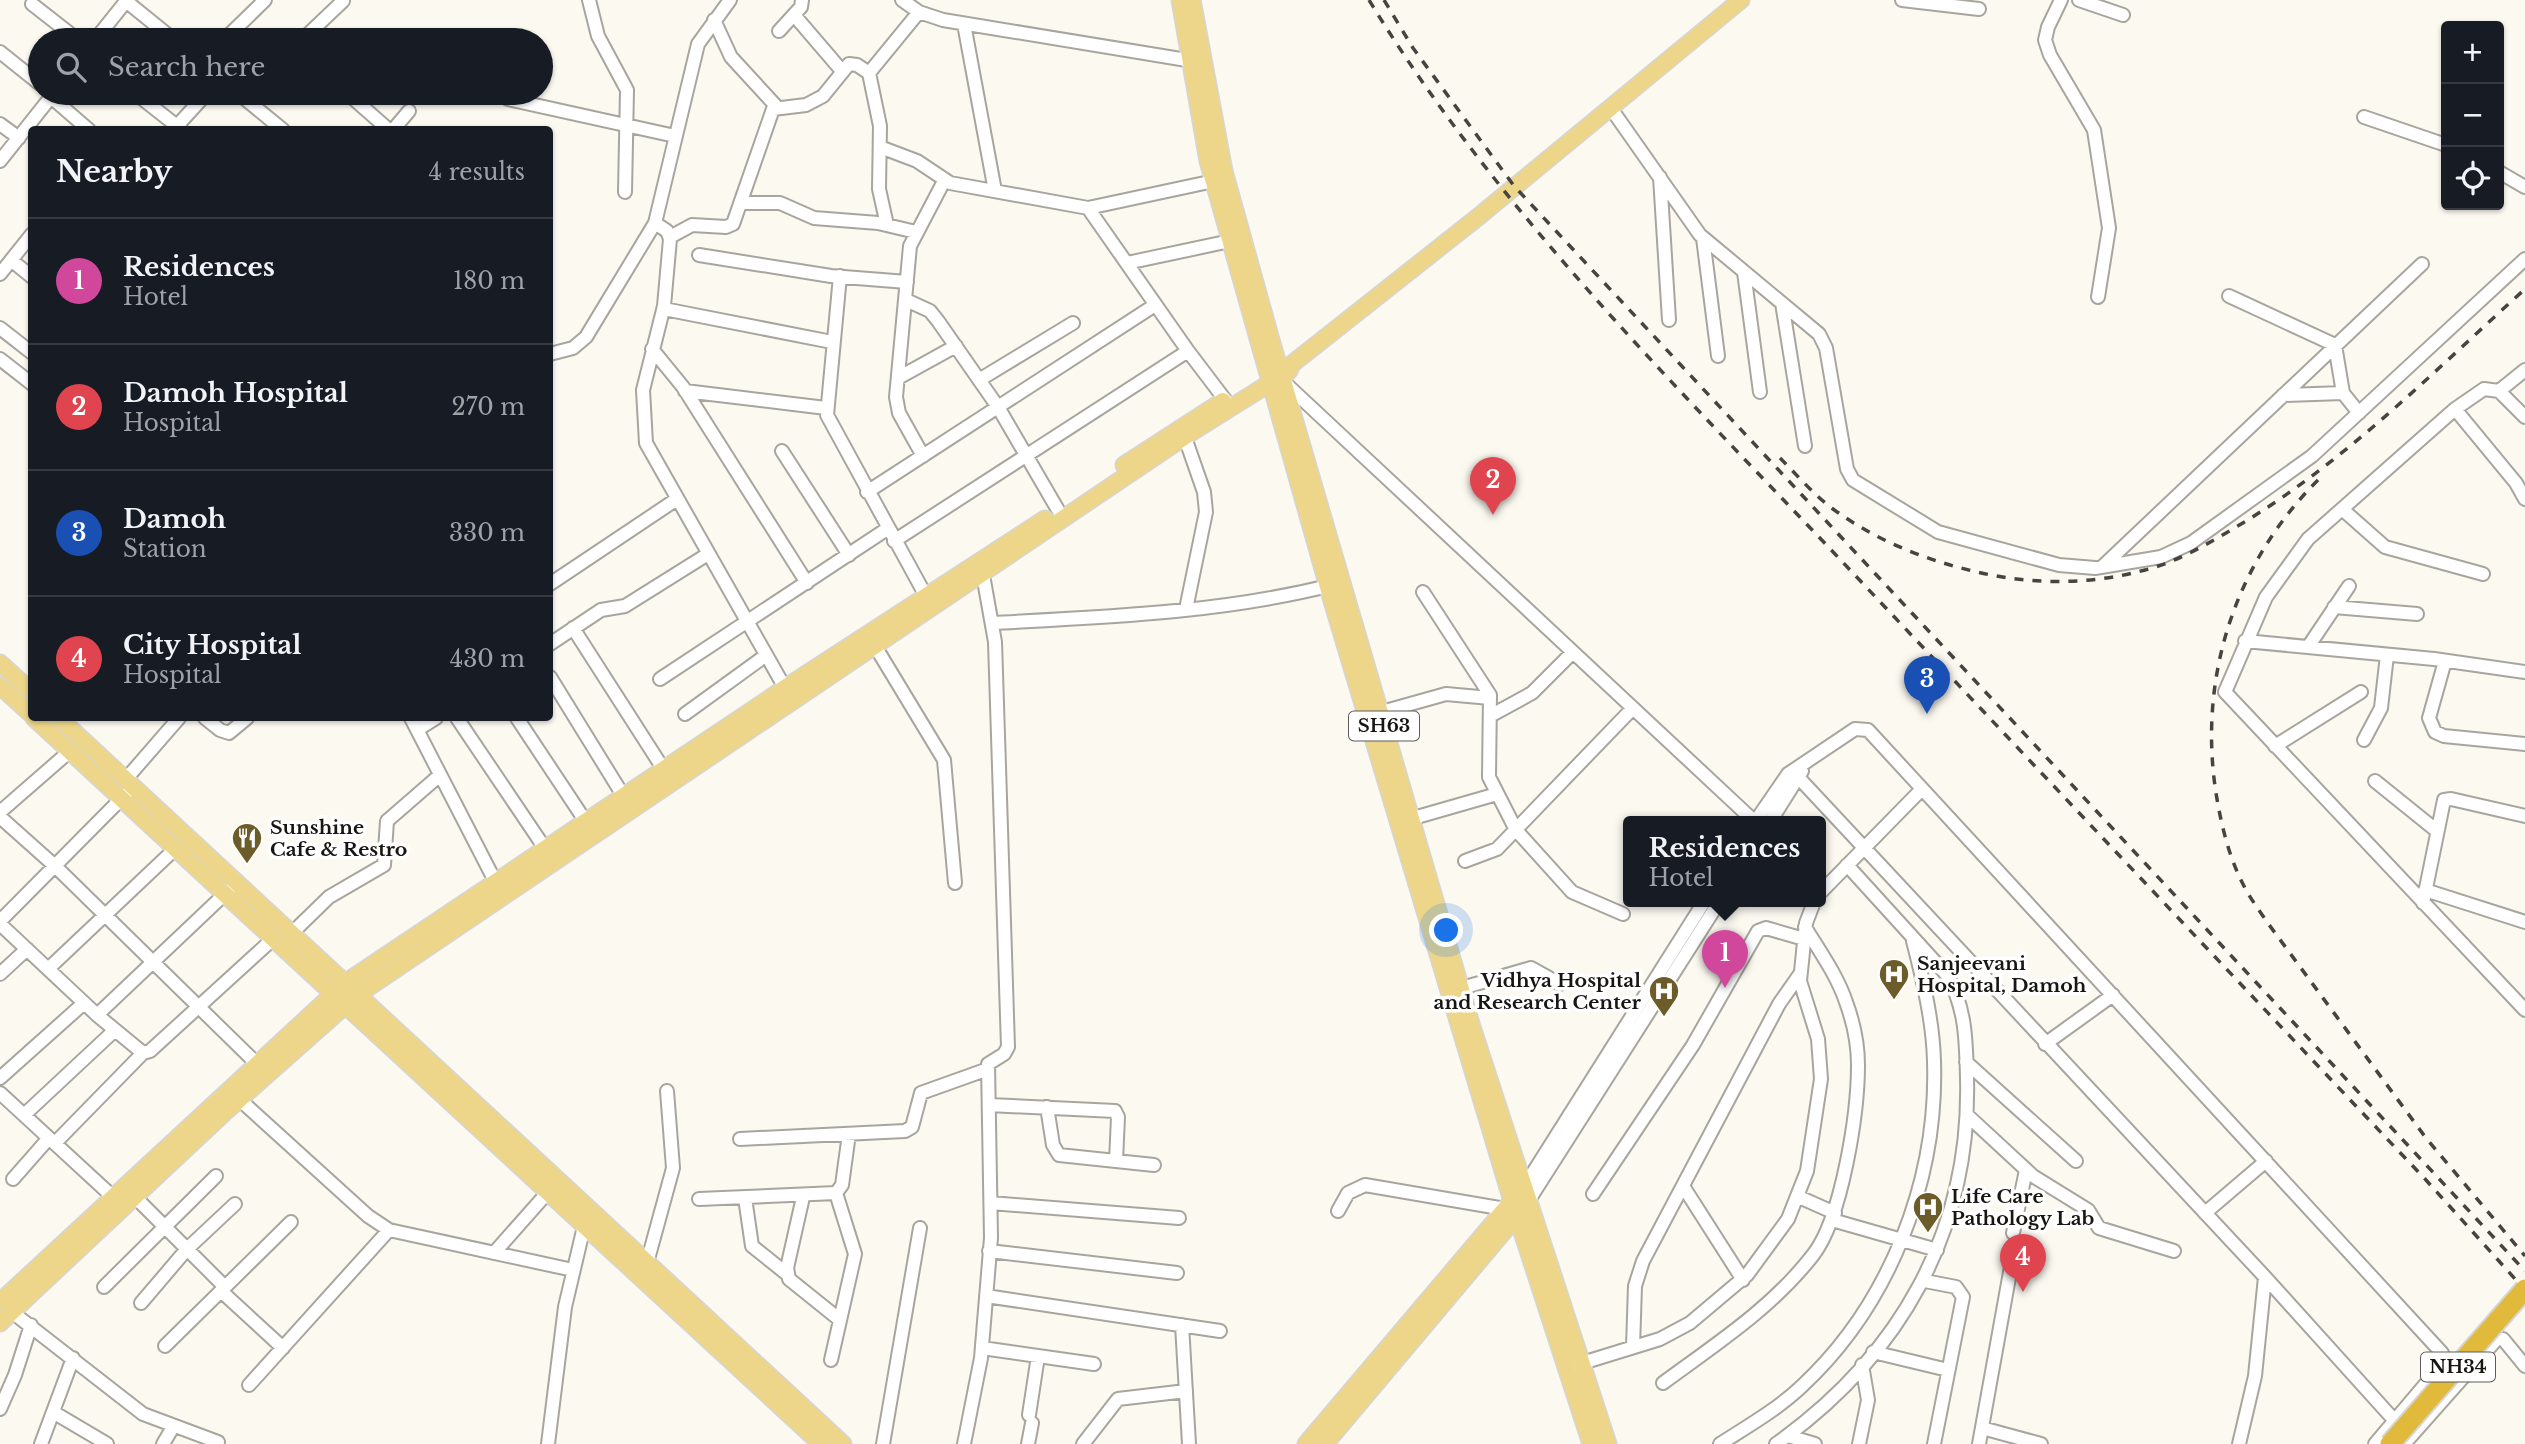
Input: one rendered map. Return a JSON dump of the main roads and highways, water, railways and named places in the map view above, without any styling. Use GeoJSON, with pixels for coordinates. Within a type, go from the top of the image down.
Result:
{"type":"FeatureCollection","features":[{"type":"Feature","properties":{"kind":"highway","name":"NH34"},"geometry":{"type":"LineString","coordinates":[[2390,1444],[2525,1289]]}},
{"type":"Feature","properties":{"kind":"main road","name":"SH63"},"geometry":{"type":"LineString","coordinates":[[1180,0],[1280,374],[1335,594],[1496,1124],[1511,1209],[1608,1444]]}},
{"type":"Feature","properties":{"kind":"main road","name":"SH63"},"geometry":{"type":"LineString","coordinates":[[1192,0],[1197,62],[1214,181],[1230,241],[1280,374]]}},
{"type":"Feature","properties":{"kind":"main road"},"geometry":{"type":"LineString","coordinates":[[0,1323],[4,1303],[113,1197],[257,1064],[345,994],[496,883],[785,688],[1182,431],[1280,374],[1471,222],[1741,0]]}},
{"type":"Feature","properties":{"kind":"main road"},"geometry":{"type":"LineString","coordinates":[[4,1303],[135,1197],[345,994],[983,575],[1182,431]]}},
{"type":"Feature","properties":{"kind":"main road"},"geometry":{"type":"LineString","coordinates":[[0,663],[28,688]]}},
{"type":"Feature","properties":{"kind":"main road"},"geometry":{"type":"LineString","coordinates":[[0,686],[28,711]]}},
{"type":"Feature","properties":{"kind":"main road"},"geometry":{"type":"LineString","coordinates":[[38,721],[176,848],[292,933],[345,994],[548,1192],[647,1263],[791,1406],[821,1444]]}},
{"type":"Feature","properties":{"kind":"main road"},"geometry":{"type":"LineString","coordinates":[[62,721],[129,782],[231,888],[274,938],[345,994],[791,1406],[843,1444]]}},
{"type":"Feature","properties":{"kind":"main road","name":"SH63"},"geometry":{"type":"LineString","coordinates":[[1496,1124],[1527,1194],[1574,1365],[1591,1444]]}},
{"type":"Feature","properties":{"kind":"main road"},"geometry":{"type":"LineString","coordinates":[[1306,1444],[1527,1194]]}},
{"type":"Feature","properties":{"kind":"main road"},"geometry":{"type":"LineString","coordinates":[[1325,1444],[1511,1209]]}},
{"type":"Feature","properties":{"kind":"railway"},"geometry":{"type":"LineString","coordinates":[[1369,0],[1418,76],[1472,149],[1587,289],[1710,423],[2426,1180],[2525,1290]]}},
{"type":"Feature","properties":{"kind":"railway"},"geometry":{"type":"LineString","coordinates":[[1384,0],[1413,48],[1514,186],[2525,1271]]}},
{"type":"Feature","properties":{"kind":"railway"},"geometry":{"type":"LineString","coordinates":[[1780,458],[1833,509],[1884,540],[1939,562],[1998,576],[2040,581],[2082,581],[2124,575],[2168,563],[2200,548],[2271,505],[2348,448],[2525,289]]}},
{"type":"Feature","properties":{"kind":"railway"},"geometry":{"type":"LineString","coordinates":[[2318,480],[2289,513],[2265,548],[2245,585],[2229,624],[2218,665],[2212,750],[2216,793],[2226,841],[2244,886],[2267,922],[2426,1138],[2525,1256]]}},
{"type":"Feature","properties":{"kind":"place","name":"Damoh Hospital"},"geometry":{"type":"Point","coordinates":[1493,515]}},
{"type":"Feature","properties":{"kind":"place","name":"Damoh"},"geometry":{"type":"Point","coordinates":[1927,714]}},
{"type":"Feature","properties":{"kind":"place","name":"Sunshine Cafe & Restro"},"geometry":{"type":"Point","coordinates":[247,865]}},
{"type":"Feature","properties":{"kind":"place","name":"Residences"},"geometry":{"type":"Point","coordinates":[1725,988]}},
{"type":"Feature","properties":{"kind":"place","name":"Sanjeevani Hospital, Damoh"},"geometry":{"type":"Point","coordinates":[1894,1001]}},
{"type":"Feature","properties":{"kind":"place","name":"Vidhya Hospital and Research Center"},"geometry":{"type":"Point","coordinates":[1664,1018]}},
{"type":"Feature","properties":{"kind":"place","name":"Life Care Pathology Lab"},"geometry":{"type":"Point","coordinates":[1928,1234]}},
{"type":"Feature","properties":{"kind":"place","name":"City Hospital"},"geometry":{"type":"Point","coordinates":[2023,1292]}}]}
